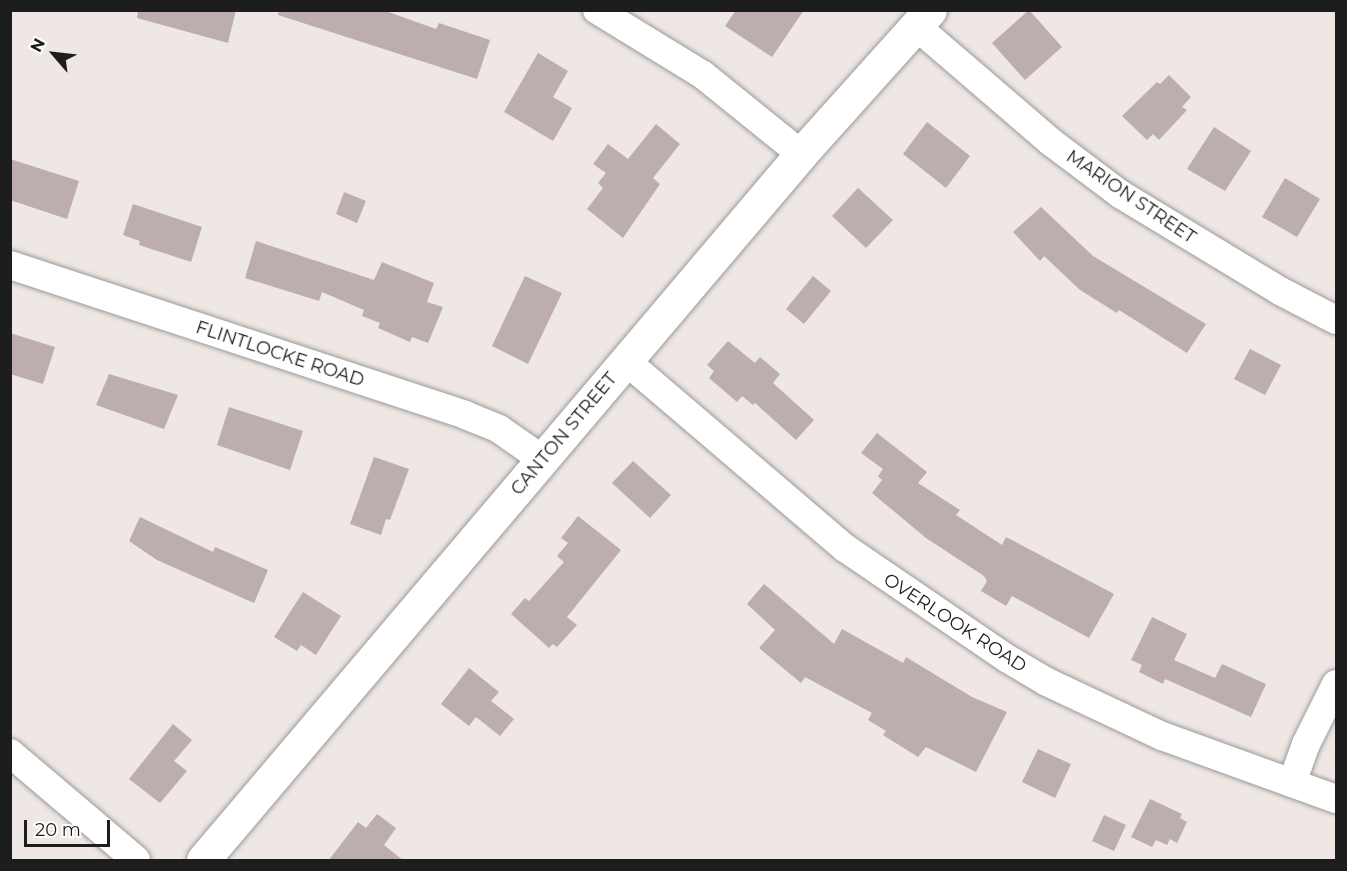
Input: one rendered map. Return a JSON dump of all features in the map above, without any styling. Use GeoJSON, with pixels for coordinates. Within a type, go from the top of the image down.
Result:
{"type":"FeatureCollection","features":[{"type":"Feature","properties":{"kind":"street"},"geometry":{"type":"LineString","coordinates":[[597,10],[703,75],[801,154]]}},
{"type":"Feature","properties":{"kind":"street","name":"CANTON STREET"},"geometry":{"type":"LineString","coordinates":[[203,861],[801,154],[923,18]]}},
{"type":"Feature","properties":{"kind":"street","name":"MARION STREET"},"geometry":{"type":"LineString","coordinates":[[923,18],[1051,142],[1120,194],[1280,291],[1336,320]]}},
{"type":"Feature","properties":{"kind":"street","name":"FLINTLOCKE ROAD"},"geometry":{"type":"LineString","coordinates":[[10,265],[465,415],[499,429],[542,459]]}},
{"type":"Feature","properties":{"kind":"street","name":"OVERLOOK ROAD"},"geometry":{"type":"LineString","coordinates":[[626,361],[845,548],[1008,659],[1054,686],[1162,736],[1336,799]]}},
{"type":"Feature","properties":{"kind":"street"},"geometry":{"type":"LineString","coordinates":[[1292,783],[1306,744],[1336,684]]}},
{"type":"Feature","properties":{"kind":"street"},"geometry":{"type":"LineString","coordinates":[[10,753],[136,861]]}},
{"type":"Feature","properties":{"kind":"building"},"geometry":{"type":"Polygon","coordinates":[[[138,10],[236,10],[228,43],[137,18],[138,10]]]}},
{"type":"Feature","properties":{"kind":"building"},"geometry":{"type":"Polygon","coordinates":[[[279,10],[383,10],[436,29],[439,23],[490,40],[477,79],[278,15],[279,10]]]}},
{"type":"Feature","properties":{"kind":"building"},"geometry":{"type":"Polygon","coordinates":[[[736,10],[804,10],[772,57],[725,26],[736,10]]]}},
{"type":"Feature","properties":{"kind":"building"},"geometry":{"type":"Polygon","coordinates":[[[1029,10],[1062,47],[1025,80],[992,43],[1029,10]]]}},
{"type":"Feature","properties":{"kind":"building"},"geometry":{"type":"Polygon","coordinates":[[[538,53],[568,71],[553,97],[572,108],[553,141],[504,112],[538,53]]]}},
{"type":"Feature","properties":{"kind":"building"},"geometry":{"type":"Polygon","coordinates":[[[1169,75],[1191,97],[1182,107],[1187,110],[1159,140],[1153,134],[1147,140],[1122,116],[1157,82],[1160,84],[1169,75]]]}},
{"type":"Feature","properties":{"kind":"building"},"geometry":{"type":"Polygon","coordinates":[[[927,122],[970,156],[946,188],[903,154],[927,122]]]}},
{"type":"Feature","properties":{"kind":"building"},"geometry":{"type":"Polygon","coordinates":[[[656,124],[680,144],[653,178],[660,184],[623,238],[587,209],[603,188],[598,183],[606,173],[593,164],[608,144],[628,159],[656,124]]]}},
{"type":"Feature","properties":{"kind":"building"},"geometry":{"type":"Polygon","coordinates":[[[1214,127],[1251,151],[1225,191],[1187,169],[1214,127]]]}},
{"type":"Feature","properties":{"kind":"building"},"geometry":{"type":"Polygon","coordinates":[[[10,159],[79,181],[67,219],[10,200],[10,159]]]}},
{"type":"Feature","properties":{"kind":"building"},"geometry":{"type":"Polygon","coordinates":[[[1285,178],[1320,199],[1297,237],[1262,217],[1285,178]]]}},
{"type":"Feature","properties":{"kind":"building"},"geometry":{"type":"Polygon","coordinates":[[[858,188],[893,220],[866,248],[832,216],[858,188]]]}},
{"type":"Feature","properties":{"kind":"building"},"geometry":{"type":"Polygon","coordinates":[[[344,192],[366,201],[357,223],[336,214],[344,192]]]}},
{"type":"Feature","properties":{"kind":"building"},"geometry":{"type":"Polygon","coordinates":[[[133,204],[202,227],[191,262],[139,245],[140,241],[123,235],[133,204]]]}},
{"type":"Feature","properties":{"kind":"building"},"geometry":{"type":"Polygon","coordinates":[[[1041,207],[1093,256],[1206,324],[1187,353],[1119,310],[1117,313],[1080,290],[1044,256],[1040,261],[1013,232],[1041,207]]]}},
{"type":"Feature","properties":{"kind":"building"},"geometry":{"type":"Polygon","coordinates":[[[256,241],[374,280],[382,262],[434,283],[427,302],[443,307],[428,343],[412,337],[410,342],[378,328],[380,323],[362,316],[364,310],[322,292],[319,301],[245,278],[256,241]]]}},
{"type":"Feature","properties":{"kind":"building"},"geometry":{"type":"Polygon","coordinates":[[[525,276],[562,293],[528,364],[492,346],[525,276]]]}},
{"type":"Feature","properties":{"kind":"building"},"geometry":{"type":"Polygon","coordinates":[[[813,276],[831,291],[804,324],[786,309],[813,276]]]}},
{"type":"Feature","properties":{"kind":"building"},"geometry":{"type":"Polygon","coordinates":[[[10,333],[55,347],[43,384],[10,374],[10,333]]]}},
{"type":"Feature","properties":{"kind":"building"},"geometry":{"type":"Polygon","coordinates":[[[728,341],[755,363],[760,357],[780,374],[773,383],[814,420],[796,440],[755,403],[753,405],[742,396],[737,402],[709,378],[714,371],[707,365],[728,341]]]}},
{"type":"Feature","properties":{"kind":"building"},"geometry":{"type":"Polygon","coordinates":[[[1250,349],[1281,365],[1265,395],[1234,379],[1250,349]]]}},
{"type":"Feature","properties":{"kind":"building"},"geometry":{"type":"Polygon","coordinates":[[[109,374],[178,395],[164,429],[96,405],[109,374]]]}},
{"type":"Feature","properties":{"kind":"building"},"geometry":{"type":"Polygon","coordinates":[[[229,407],[303,431],[290,470],[217,445],[229,407]]]}},
{"type":"Feature","properties":{"kind":"building"},"geometry":{"type":"Polygon","coordinates":[[[877,433],[927,472],[918,483],[960,510],[956,515],[1002,545],[1006,537],[1114,594],[1089,638],[1012,596],[1006,606],[981,591],[987,581],[984,576],[926,538],[872,493],[882,480],[878,476],[883,469],[861,453],[877,433]]]}},
{"type":"Feature","properties":{"kind":"building"},"geometry":{"type":"Polygon","coordinates":[[[374,457],[409,469],[390,520],[386,519],[381,535],[350,524],[374,457]]]}},
{"type":"Feature","properties":{"kind":"building"},"geometry":{"type":"Polygon","coordinates":[[[633,461],[671,495],[650,518],[612,483],[633,461]]]}},
{"type":"Feature","properties":{"kind":"building"},"geometry":{"type":"Polygon","coordinates":[[[578,516],[621,550],[567,617],[577,625],[557,647],[553,644],[549,648],[511,614],[525,598],[529,601],[564,562],[557,556],[568,543],[561,538],[578,516]]]}},
{"type":"Feature","properties":{"kind":"building"},"geometry":{"type":"Polygon","coordinates":[[[140,517],[213,552],[215,547],[268,570],[254,603],[157,560],[129,541],[140,517]]]}},
{"type":"Feature","properties":{"kind":"building"},"geometry":{"type":"Polygon","coordinates":[[[764,584],[834,644],[842,629],[903,663],[906,657],[972,697],[1007,712],[976,772],[926,747],[918,757],[883,735],[886,731],[868,720],[872,713],[805,677],[801,683],[759,648],[775,630],[747,604],[764,584]]]}},
{"type":"Feature","properties":{"kind":"building"},"geometry":{"type":"Polygon","coordinates":[[[303,592],[341,616],[316,655],[301,645],[297,651],[274,637],[303,592]]]}},
{"type":"Feature","properties":{"kind":"building"},"geometry":{"type":"Polygon","coordinates":[[[1152,617],[1187,634],[1174,660],[1215,678],[1222,664],[1266,684],[1251,717],[1165,679],[1163,684],[1139,672],[1142,665],[1131,660],[1152,617]]]}},
{"type":"Feature","properties":{"kind":"building"},"geometry":{"type":"Polygon","coordinates":[[[469,668],[499,692],[491,701],[514,719],[500,736],[476,717],[469,726],[441,704],[469,668]]]}},
{"type":"Feature","properties":{"kind":"building"},"geometry":{"type":"Polygon","coordinates":[[[173,724],[192,740],[174,761],[187,771],[160,803],[129,779],[173,724]]]}},
{"type":"Feature","properties":{"kind":"building"},"geometry":{"type":"Polygon","coordinates":[[[1038,749],[1071,764],[1055,798],[1022,782],[1038,749]]]}},
{"type":"Feature","properties":{"kind":"building"},"geometry":{"type":"Polygon","coordinates":[[[1150,799],[1182,814],[1180,818],[1187,822],[1177,843],[1170,839],[1167,845],[1156,840],[1152,847],[1131,837],[1150,799]]]}},
{"type":"Feature","properties":{"kind":"building"},"geometry":{"type":"Polygon","coordinates":[[[377,814],[396,828],[384,845],[404,861],[328,861],[358,822],[366,828],[377,814]]]}},
{"type":"Feature","properties":{"kind":"building"},"geometry":{"type":"Polygon","coordinates":[[[1104,815],[1126,825],[1114,851],[1092,841],[1104,815]]]}}]}
